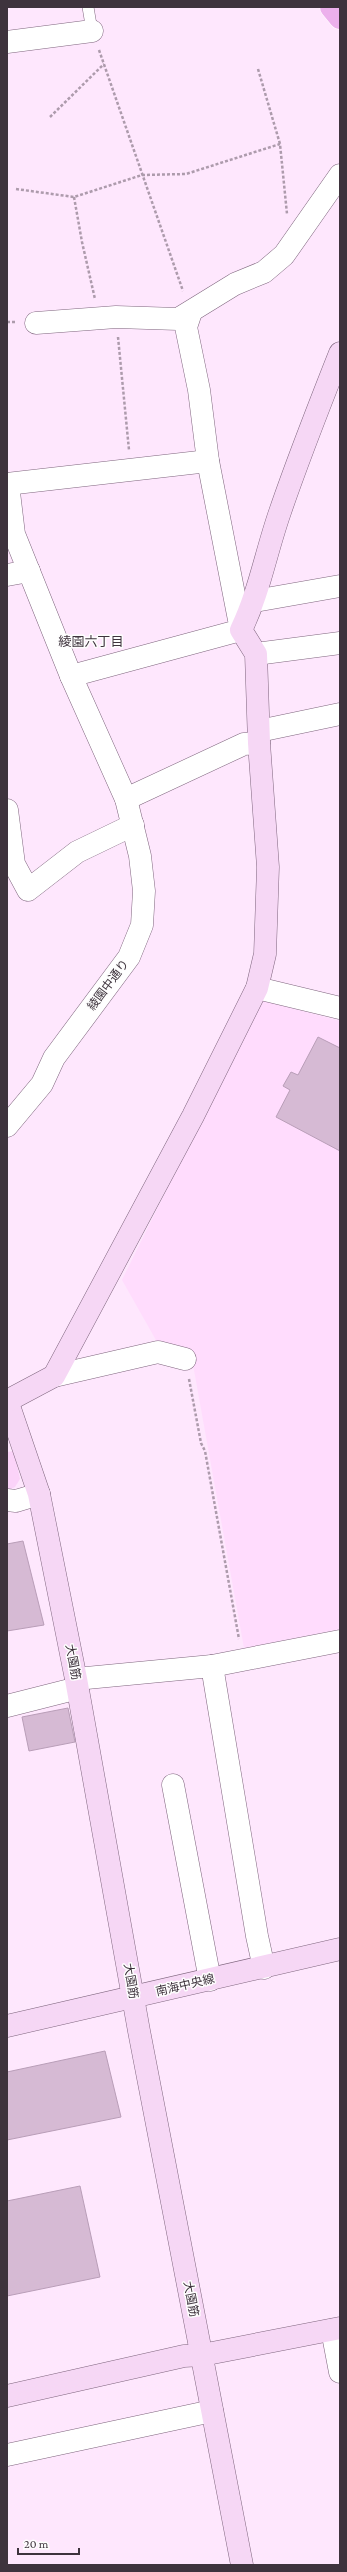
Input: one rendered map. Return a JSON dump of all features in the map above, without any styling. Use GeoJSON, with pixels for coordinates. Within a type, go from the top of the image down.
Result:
{"type":"FeatureCollection","features":[{"type":"Feature","properties":{"kind":"main road"},"geometry":{"type":"LineString","coordinates":[[330,7],[340,18]]}},
{"type":"Feature","properties":{"kind":"street"},"geometry":{"type":"LineString","coordinates":[[7,42],[92,30]]}},
{"type":"Feature","properties":{"kind":"street"},"geometry":{"type":"LineString","coordinates":[[36,323],[108,318],[178,319],[235,284],[264,272],[284,255],[340,175]]}},
{"type":"Feature","properties":{"kind":"street"},"geometry":{"type":"LineString","coordinates":[[54,1376],[193,1116],[257,988],[265,954],[268,867],[259,737],[256,654],[241,630],[208,461],[199,390],[186,327],[191,312]]}},
{"type":"Feature","properties":{"kind":"street"},"geometry":{"type":"LineString","coordinates":[[71,676],[241,630],[255,601],[264,559],[280,512],[340,353]]}},
{"type":"Feature","properties":{"kind":"street"},"geometry":{"type":"LineString","coordinates":[[8,484],[208,461]]}},
{"type":"Feature","properties":{"kind":"street","name":"綾園中通り"},"geometry":{"type":"LineString","coordinates":[[8,484],[14,534],[71,676],[126,799],[134,825],[140,856],[144,891],[142,925],[129,957],[54,1058],[42,1084],[9,1119]]}},
{"type":"Feature","properties":{"kind":"street"},"geometry":{"type":"LineString","coordinates":[[7,575],[28,571]]}},
{"type":"Feature","properties":{"kind":"street"},"geometry":{"type":"LineString","coordinates":[[255,601],[340,586]]}},
{"type":"Feature","properties":{"kind":"street"},"geometry":{"type":"LineString","coordinates":[[256,654],[340,643]]}},
{"type":"Feature","properties":{"kind":"street"},"geometry":{"type":"LineString","coordinates":[[126,799],[259,737],[340,714]]}},
{"type":"Feature","properties":{"kind":"street"},"geometry":{"type":"LineString","coordinates":[[7,810],[14,864],[28,890],[77,852],[134,825]]}},
{"type":"Feature","properties":{"kind":"street"},"geometry":{"type":"LineString","coordinates":[[257,988],[340,1008]]}},
{"type":"Feature","properties":{"kind":"street"},"geometry":{"type":"LineString","coordinates":[[7,1401],[54,1376],[158,1352],[185,1359]]}},
{"type":"Feature","properties":{"kind":"street","name":"大園筋"},"geometry":{"type":"LineString","coordinates":[[7,1401],[39,1494],[77,1684],[134,1997],[242,2565]]}},
{"type":"Feature","properties":{"kind":"street"},"geometry":{"type":"LineString","coordinates":[[7,1500],[16,1501],[39,1494]]}},
{"type":"Feature","properties":{"kind":"street"},"geometry":{"type":"LineString","coordinates":[[7,1706],[77,1684],[212,1666],[340,1641]]}},
{"type":"Feature","properties":{"kind":"street"},"geometry":{"type":"LineString","coordinates":[[212,1666],[256,1936],[264,1968]]}},
{"type":"Feature","properties":{"kind":"street"},"geometry":{"type":"LineString","coordinates":[[173,1785],[210,1980]]}},
{"type":"Feature","properties":{"kind":"street","name":"南海中央線"},"geometry":{"type":"LineString","coordinates":[[7,2026],[264,1968],[340,1949]]}},
{"type":"Feature","properties":{"kind":"street"},"geometry":{"type":"LineString","coordinates":[[7,2396],[184,2356],[202,2355],[336,2329],[340,2372]]}},
{"type":"Feature","properties":{"kind":"street"},"geometry":{"type":"LineString","coordinates":[[7,2455],[212,2411]]}},
{"type":"Feature","properties":{"kind":"lane"},"geometry":{"type":"LineString","coordinates":[[88,7],[92,30]]}},
{"type":"Feature","properties":{"kind":"path"},"geometry":{"type":"LineString","coordinates":[[92,30],[191,312]]}},
{"type":"Feature","properties":{"kind":"path"},"geometry":{"type":"LineString","coordinates":[[50,117],[104,64]]}},
{"type":"Feature","properties":{"kind":"path"},"geometry":{"type":"LineString","coordinates":[[258,69],[280,144],[287,219]]}},
{"type":"Feature","properties":{"kind":"path"},"geometry":{"type":"LineString","coordinates":[[16,189],[74,197],[142,175],[186,174],[280,144]]}},
{"type":"Feature","properties":{"kind":"path"},"geometry":{"type":"LineString","coordinates":[[74,197],[82,242],[108,318],[131,470]]}},
{"type":"Feature","properties":{"kind":"path"},"geometry":{"type":"LineString","coordinates":[[185,1359],[201,1443],[205,1451],[243,1660]]}},
{"type":"Feature","properties":{"kind":"shaded area"},"geometry":{"type":"Polygon","coordinates":[[[260,1000],[340,1021],[340,1629],[244,1648],[192,1359],[161,1349],[122,1280],[260,1000]]]}},
{"type":"Feature","properties":{"kind":"shaded area"},"geometry":{"type":"Polygon","coordinates":[[[14,1451],[20,1479],[15,1487],[7,1491],[7,1452],[14,1451]]]}},
{"type":"Feature","properties":{"kind":"building"},"geometry":{"type":"Polygon","coordinates":[[[318,1037],[340,1048],[340,1151],[276,1117],[290,1090],[283,1086],[291,1072],[298,1075],[318,1037]]]}},
{"type":"Feature","properties":{"kind":"building"},"geometry":{"type":"Polygon","coordinates":[[[23,1541],[44,1625],[7,1631],[7,1544],[23,1541]]]}},
{"type":"Feature","properties":{"kind":"building"},"geometry":{"type":"Polygon","coordinates":[[[68,1708],[75,1742],[29,1751],[22,1717],[68,1708]]]}},
{"type":"Feature","properties":{"kind":"building"},"geometry":{"type":"Polygon","coordinates":[[[105,2051],[121,2117],[7,2140],[7,2072],[105,2051]]]}},
{"type":"Feature","properties":{"kind":"building"},"geometry":{"type":"Polygon","coordinates":[[[80,2186],[100,2277],[7,2296],[7,2201],[80,2186]]]}},
{"type":"Feature","properties":{"kind":"district","name":"綾園六丁目"},"geometry":{"type":"Point","coordinates":[91,641]}}]}
